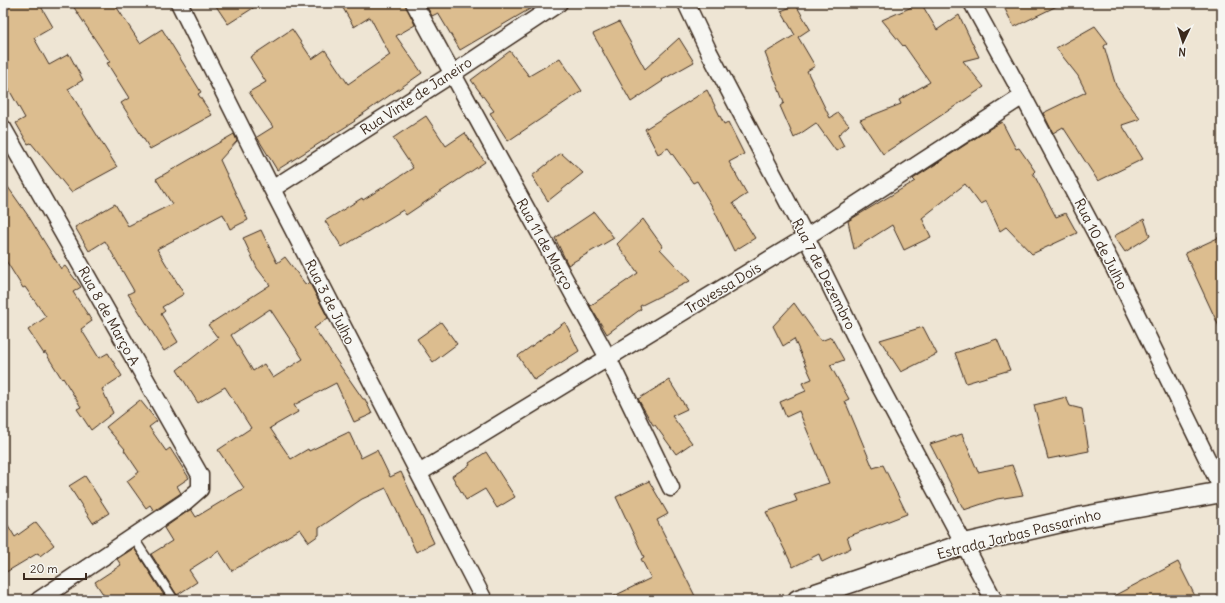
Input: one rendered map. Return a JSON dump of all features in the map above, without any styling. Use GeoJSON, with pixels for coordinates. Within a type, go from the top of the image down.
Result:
{"type":"FeatureCollection","features":[{"type":"Feature","properties":{"kind":"street","name":"Rua 3 de Julho"},"geometry":{"type":"LineString","coordinates":[[178,3],[418,473],[480,598]]}},
{"type":"Feature","properties":{"kind":"street","name":"Rua 11 de Março"},"geometry":{"type":"LineString","coordinates":[[414,3],[608,358],[671,488]]}},
{"type":"Feature","properties":{"kind":"street","name":"Rua Vinte de Janeiro"},"geometry":{"type":"LineString","coordinates":[[272,189],[452,74],[559,3]]}},
{"type":"Feature","properties":{"kind":"street","name":"Rua 7 de Dezembro"},"geometry":{"type":"LineString","coordinates":[[686,3],[709,52],[806,237],[878,383],[994,600]]}},
{"type":"Feature","properties":{"kind":"street","name":"Rua 10 de Julho"},"geometry":{"type":"LineString","coordinates":[[972,3],[1114,268],[1222,490]]}},
{"type":"Feature","properties":{"kind":"street","name":"Travessa Dois"},"geometry":{"type":"LineString","coordinates":[[418,473],[806,237],[1023,96]]}},
{"type":"Feature","properties":{"kind":"street","name":"Rua 8 de Março A"},"geometry":{"type":"LineString","coordinates":[[3,128],[200,475],[200,489],[186,502],[39,600]]}},
{"type":"Feature","properties":{"kind":"street","name":"Estrada Jarbas Passarinho"},"geometry":{"type":"LineString","coordinates":[[798,600],[965,544],[1083,517],[1222,490]]}},
{"type":"Feature","properties":{"kind":"lane"},"geometry":{"type":"LineString","coordinates":[[133,537],[174,600]]}},
{"type":"Feature","properties":{"kind":"building"},"geometry":{"type":"Polygon","coordinates":[[[3,3],[39,3],[53,27],[34,38],[49,65],[69,54],[83,80],[68,89],[117,167],[71,192],[31,143],[28,144],[16,123],[25,118],[3,79],[3,3]]]}},
{"type":"Feature","properties":{"kind":"building"},"geometry":{"type":"Polygon","coordinates":[[[71,3],[114,3],[140,43],[162,29],[201,92],[198,94],[212,115],[150,149],[121,103],[129,98],[107,63],[110,62],[71,3]]]}},
{"type":"Feature","properties":{"kind":"building"},"geometry":{"type":"Polygon","coordinates":[[[214,3],[261,3],[228,24],[214,3]]]}},
{"type":"Feature","properties":{"kind":"building"},"geometry":{"type":"Polygon","coordinates":[[[340,3],[405,3],[415,25],[396,36],[422,73],[354,120],[355,121],[277,170],[257,137],[273,127],[249,92],[266,82],[250,57],[292,29],[312,59],[325,50],[348,84],[390,55],[370,17],[354,27],[340,3]]]}},
{"type":"Feature","properties":{"kind":"building"},"geometry":{"type":"Polygon","coordinates":[[[425,3],[540,3],[460,50],[438,13],[432,16],[425,3]]]}},
{"type":"Feature","properties":{"kind":"building"},"geometry":{"type":"Polygon","coordinates":[[[921,3],[937,30],[959,15],[979,57],[963,61],[984,87],[883,154],[860,120],[901,104],[899,100],[930,82],[904,45],[903,46],[882,20],[921,3]]]}},
{"type":"Feature","properties":{"kind":"building"},"geometry":{"type":"Polygon","coordinates":[[[1002,3],[1063,3],[1014,27],[1002,3]]]}},
{"type":"Feature","properties":{"kind":"building"},"geometry":{"type":"Polygon","coordinates":[[[796,5],[810,29],[798,37],[815,66],[807,71],[830,118],[838,113],[849,125],[838,135],[844,146],[836,151],[816,123],[794,138],[780,106],[784,103],[765,53],[795,35],[781,11],[796,5]]]}},
{"type":"Feature","properties":{"kind":"building"},"geometry":{"type":"Polygon","coordinates":[[[619,22],[645,69],[679,38],[694,62],[662,80],[663,81],[631,102],[593,34],[619,22]]]}},
{"type":"Feature","properties":{"kind":"building"},"geometry":{"type":"Polygon","coordinates":[[[1095,26],[1108,43],[1104,46],[1116,86],[1140,119],[1122,125],[1143,159],[1098,181],[1063,127],[1053,133],[1043,113],[1086,92],[1078,76],[1056,48],[1095,26]]]}},
{"type":"Feature","properties":{"kind":"building"},"geometry":{"type":"Polygon","coordinates":[[[510,51],[529,76],[560,58],[582,91],[508,141],[490,113],[494,111],[471,80],[510,51]]]}},
{"type":"Feature","properties":{"kind":"building"},"geometry":{"type":"Polygon","coordinates":[[[707,90],[724,124],[728,122],[744,154],[729,162],[747,194],[733,203],[755,238],[734,251],[713,208],[697,181],[693,183],[668,148],[658,154],[645,129],[707,90]]]}},
{"type":"Feature","properties":{"kind":"building"},"geometry":{"type":"Polygon","coordinates":[[[426,116],[446,146],[465,133],[485,162],[406,215],[403,210],[342,247],[325,221],[362,198],[363,200],[413,168],[393,138],[426,116]]]}},
{"type":"Feature","properties":{"kind":"building"},"geometry":{"type":"Polygon","coordinates":[[[1002,122],[1016,149],[1019,148],[1035,171],[1033,173],[1056,217],[1066,213],[1077,233],[1032,254],[1006,227],[1000,231],[986,201],[980,204],[965,184],[922,218],[931,237],[904,250],[892,225],[854,249],[848,221],[915,181],[913,179],[1002,122]]]}},
{"type":"Feature","properties":{"kind":"building"},"geometry":{"type":"Polygon","coordinates":[[[234,134],[237,141],[220,160],[248,220],[230,229],[223,214],[157,249],[184,294],[162,307],[165,311],[161,314],[178,342],[164,351],[128,294],[134,291],[105,241],[89,251],[75,227],[115,204],[128,226],[172,204],[156,179],[234,134]]]}},
{"type":"Feature","properties":{"kind":"building"},"geometry":{"type":"Polygon","coordinates":[[[561,153],[583,173],[548,201],[532,176],[561,153]]]}},
{"type":"Feature","properties":{"kind":"building"},"geometry":{"type":"Polygon","coordinates":[[[3,180],[29,217],[61,269],[65,266],[81,287],[73,292],[92,321],[81,329],[99,358],[108,353],[122,376],[102,389],[113,413],[91,430],[77,409],[81,407],[63,378],[62,379],[45,352],[44,354],[28,330],[46,317],[25,287],[23,288],[3,256],[3,180]]]}},
{"type":"Feature","properties":{"kind":"building"},"geometry":{"type":"Polygon","coordinates":[[[594,212],[614,238],[568,265],[555,238],[594,212]]]}},
{"type":"Feature","properties":{"kind":"building"},"geometry":{"type":"Polygon","coordinates":[[[643,219],[663,247],[660,249],[690,281],[640,306],[641,309],[607,334],[590,306],[638,273],[617,244],[643,219]]]}},
{"type":"Feature","properties":{"kind":"building"},"geometry":{"type":"Polygon","coordinates":[[[1144,219],[1150,236],[1125,252],[1114,236],[1144,219]]]}},
{"type":"Feature","properties":{"kind":"building"},"geometry":{"type":"Polygon","coordinates":[[[261,230],[277,263],[285,257],[306,285],[309,282],[328,318],[314,328],[363,399],[365,399],[372,414],[354,422],[336,383],[294,405],[298,412],[270,428],[291,459],[308,449],[309,451],[349,432],[361,458],[377,450],[390,477],[401,472],[434,543],[416,552],[386,488],[362,499],[319,528],[319,535],[309,542],[300,529],[232,571],[219,551],[189,570],[197,582],[177,595],[151,554],[172,541],[164,528],[191,509],[196,517],[244,488],[218,450],[251,428],[225,387],[198,403],[177,370],[218,338],[208,325],[270,285],[257,268],[243,238],[261,230]],[[270,309],[231,335],[253,371],[264,364],[273,378],[303,359],[270,309]]]}},
{"type":"Feature","properties":{"kind":"building"},"geometry":{"type":"Polygon","coordinates":[[[1222,236],[1222,333],[1185,253],[1222,236]]]}},
{"type":"Feature","properties":{"kind":"building"},"geometry":{"type":"Polygon","coordinates":[[[794,303],[821,341],[831,337],[844,360],[830,365],[849,399],[845,401],[873,468],[883,465],[907,514],[847,537],[851,548],[822,562],[819,554],[793,567],[766,512],[797,501],[794,494],[829,483],[799,411],[786,417],[780,402],[806,391],[802,383],[812,379],[794,339],[783,346],[773,326],[794,303]]]}},
{"type":"Feature","properties":{"kind":"building"},"geometry":{"type":"Polygon","coordinates":[[[441,322],[457,344],[433,362],[417,339],[441,322]]]}},
{"type":"Feature","properties":{"kind":"building"},"geometry":{"type":"Polygon","coordinates":[[[565,322],[579,351],[534,380],[518,356],[565,322]]]}},
{"type":"Feature","properties":{"kind":"building"},"geometry":{"type":"Polygon","coordinates":[[[923,327],[937,354],[901,372],[880,340],[923,327]]]}},
{"type":"Feature","properties":{"kind":"building"},"geometry":{"type":"Polygon","coordinates":[[[997,339],[1010,370],[966,383],[955,353],[997,339]]]}},
{"type":"Feature","properties":{"kind":"building"},"geometry":{"type":"Polygon","coordinates":[[[669,380],[687,409],[672,416],[692,443],[676,454],[655,425],[653,425],[638,399],[669,380]]]}},
{"type":"Feature","properties":{"kind":"building"},"geometry":{"type":"Polygon","coordinates":[[[1066,397],[1070,406],[1082,409],[1089,451],[1048,459],[1034,405],[1066,397]]]}},
{"type":"Feature","properties":{"kind":"building"},"geometry":{"type":"Polygon","coordinates":[[[140,400],[157,421],[149,427],[166,451],[170,448],[189,478],[177,486],[181,493],[154,511],[150,505],[146,508],[127,481],[139,472],[124,450],[125,449],[106,427],[140,400]]]}},
{"type":"Feature","properties":{"kind":"building"},"geometry":{"type":"Polygon","coordinates":[[[962,434],[978,472],[1012,465],[1023,495],[997,499],[964,510],[930,444],[962,434]]]}},
{"type":"Feature","properties":{"kind":"building"},"geometry":{"type":"Polygon","coordinates":[[[486,452],[515,497],[497,508],[485,489],[466,500],[452,476],[470,465],[469,463],[486,452]]]}},
{"type":"Feature","properties":{"kind":"building"},"geometry":{"type":"Polygon","coordinates":[[[85,476],[109,513],[93,523],[69,486],[85,476]]]}},
{"type":"Feature","properties":{"kind":"building"},"geometry":{"type":"Polygon","coordinates":[[[649,481],[668,514],[657,520],[697,600],[606,600],[651,578],[641,559],[644,557],[616,497],[649,481]]]}},
{"type":"Feature","properties":{"kind":"building"},"geometry":{"type":"Polygon","coordinates":[[[3,517],[15,537],[36,522],[54,545],[40,556],[38,553],[3,574],[3,517]]]}},
{"type":"Feature","properties":{"kind":"building"},"geometry":{"type":"Polygon","coordinates":[[[134,548],[167,600],[107,600],[95,582],[121,565],[117,559],[134,548]]]}},
{"type":"Feature","properties":{"kind":"building"},"geometry":{"type":"Polygon","coordinates":[[[1178,562],[1197,600],[1106,600],[1178,562]]]}}]}
